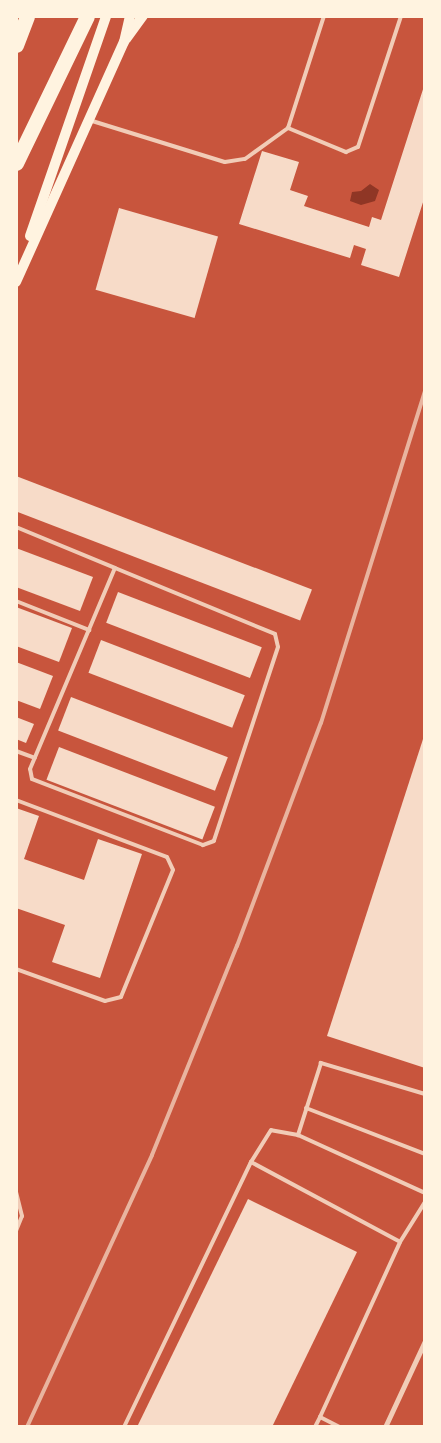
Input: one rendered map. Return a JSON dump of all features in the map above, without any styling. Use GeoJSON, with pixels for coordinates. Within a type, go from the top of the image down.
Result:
{"type":"FeatureCollection","features":[{"type":"Feature","properties":{"kind":"highway"},"geometry":{"type":"LineString","coordinates":[[16,45],[27,16]]}},
{"type":"Feature","properties":{"kind":"highway"},"geometry":{"type":"LineString","coordinates":[[16,163],[87,16]]}},
{"type":"Feature","properties":{"kind":"main road"},"geometry":{"type":"LineString","coordinates":[[16,277],[106,16]]}},
{"type":"Feature","properties":{"kind":"main road"},"geometry":{"type":"LineString","coordinates":[[16,282],[124,42],[130,16]]}},
{"type":"Feature","properties":{"kind":"main road"},"geometry":{"type":"LineString","coordinates":[[124,42],[143,16]]}},
{"type":"Feature","properties":{"kind":"street"},"geometry":{"type":"LineString","coordinates":[[385,1427],[425,1341]]}},
{"type":"Feature","properties":{"kind":"lane"},"geometry":{"type":"LineString","coordinates":[[89,120],[225,162],[244,159],[288,128],[324,16]]}},
{"type":"Feature","properties":{"kind":"lane"},"geometry":{"type":"LineString","coordinates":[[288,128],[346,152],[358,147],[401,16]]}},
{"type":"Feature","properties":{"kind":"lane"},"geometry":{"type":"LineString","coordinates":[[16,527],[275,634],[278,647],[214,841],[203,845],[32,780],[30,769],[115,568]]}},
{"type":"Feature","properties":{"kind":"lane"},"geometry":{"type":"LineString","coordinates":[[16,601],[89,630]]}},
{"type":"Feature","properties":{"kind":"lane"},"geometry":{"type":"LineString","coordinates":[[16,751],[35,758]]}},
{"type":"Feature","properties":{"kind":"lane"},"geometry":{"type":"LineString","coordinates":[[16,800],[167,857],[173,870],[121,997],[106,1001],[16,969]]}},
{"type":"Feature","properties":{"kind":"lane"},"geometry":{"type":"LineString","coordinates":[[298,1135],[321,1062],[425,1094]]}},
{"type":"Feature","properties":{"kind":"lane"},"geometry":{"type":"LineString","coordinates":[[306,1108],[425,1154]]}},
{"type":"Feature","properties":{"kind":"lane"},"geometry":{"type":"LineString","coordinates":[[124,1427],[251,1162],[271,1130],[298,1135],[425,1193]]}},
{"type":"Feature","properties":{"kind":"lane"},"geometry":{"type":"LineString","coordinates":[[251,1162],[400,1242]]}},
{"type":"Feature","properties":{"kind":"lane"},"geometry":{"type":"LineString","coordinates":[[16,1192],[22,1216],[16,1231]]}},
{"type":"Feature","properties":{"kind":"lane"},"geometry":{"type":"LineString","coordinates":[[315,1427],[400,1242],[425,1202]]}},
{"type":"Feature","properties":{"kind":"lane"},"geometry":{"type":"LineString","coordinates":[[420,1212],[425,1214]]}},
{"type":"Feature","properties":{"kind":"lane"},"geometry":{"type":"LineString","coordinates":[[320,1417],[340,1427]]}},
{"type":"Feature","properties":{"kind":"shaded area"},"geometry":{"type":"Polygon","coordinates":[[[370,184],[379,190],[375,201],[361,205],[350,201],[352,192],[361,191],[370,184]]]}},
{"type":"Feature","properties":{"kind":"building"},"geometry":{"type":"Polygon","coordinates":[[[425,83],[425,196],[399,277],[361,265],[366,249],[354,245],[350,258],[239,224],[262,151],[299,162],[290,190],[308,196],[304,206],[369,227],[372,217],[381,220],[425,83]]]}},
{"type":"Feature","properties":{"kind":"building"},"geometry":{"type":"Polygon","coordinates":[[[119,208],[218,236],[195,318],[96,290],[119,208]]]}},
{"type":"Feature","properties":{"kind":"building"},"geometry":{"type":"Polygon","coordinates":[[[16,476],[312,590],[300,620],[16,511],[16,476]]]}},
{"type":"Feature","properties":{"kind":"building"},"geometry":{"type":"Polygon","coordinates":[[[16,548],[93,577],[80,611],[16,587],[16,548]]]}},
{"type":"Feature","properties":{"kind":"building"},"geometry":{"type":"Polygon","coordinates":[[[118,592],[262,647],[250,678],[106,623],[118,592]]]}},
{"type":"Feature","properties":{"kind":"building"},"geometry":{"type":"Polygon","coordinates":[[[16,607],[72,628],[59,662],[16,646],[16,607]]]}},
{"type":"Feature","properties":{"kind":"building"},"geometry":{"type":"Polygon","coordinates":[[[101,640],[245,695],[232,728],[88,673],[101,640]]]}},
{"type":"Feature","properties":{"kind":"building"},"geometry":{"type":"Polygon","coordinates":[[[16,662],[53,676],[40,709],[16,700],[16,662]]]}},
{"type":"Feature","properties":{"kind":"building"},"geometry":{"type":"Polygon","coordinates":[[[71,697],[228,757],[215,791],[58,731],[71,697]]]}},
{"type":"Feature","properties":{"kind":"building"},"geometry":{"type":"Polygon","coordinates":[[[16,717],[34,724],[26,743],[16,739],[16,717]]]}},
{"type":"Feature","properties":{"kind":"building"},"geometry":{"type":"Polygon","coordinates":[[[425,736],[425,1068],[327,1036],[425,736]]]}},
{"type":"Feature","properties":{"kind":"building"},"geometry":{"type":"Polygon","coordinates":[[[59,747],[215,807],[202,840],[46,780],[59,747]]]}},
{"type":"Feature","properties":{"kind":"building"},"geometry":{"type":"Polygon","coordinates":[[[16,808],[39,816],[24,859],[84,880],[98,839],[142,854],[100,978],[52,962],[65,925],[16,908],[16,808]]]}},
{"type":"Feature","properties":{"kind":"building"},"geometry":{"type":"Polygon","coordinates":[[[248,1199],[357,1252],[272,1427],[137,1427],[248,1199]]]}},
{"type":"Feature","properties":{"kind":"railway"},"geometry":{"type":"LineString","coordinates":[[27,1427],[152,1155],[237,946],[321,723],[425,391]]}}]}
